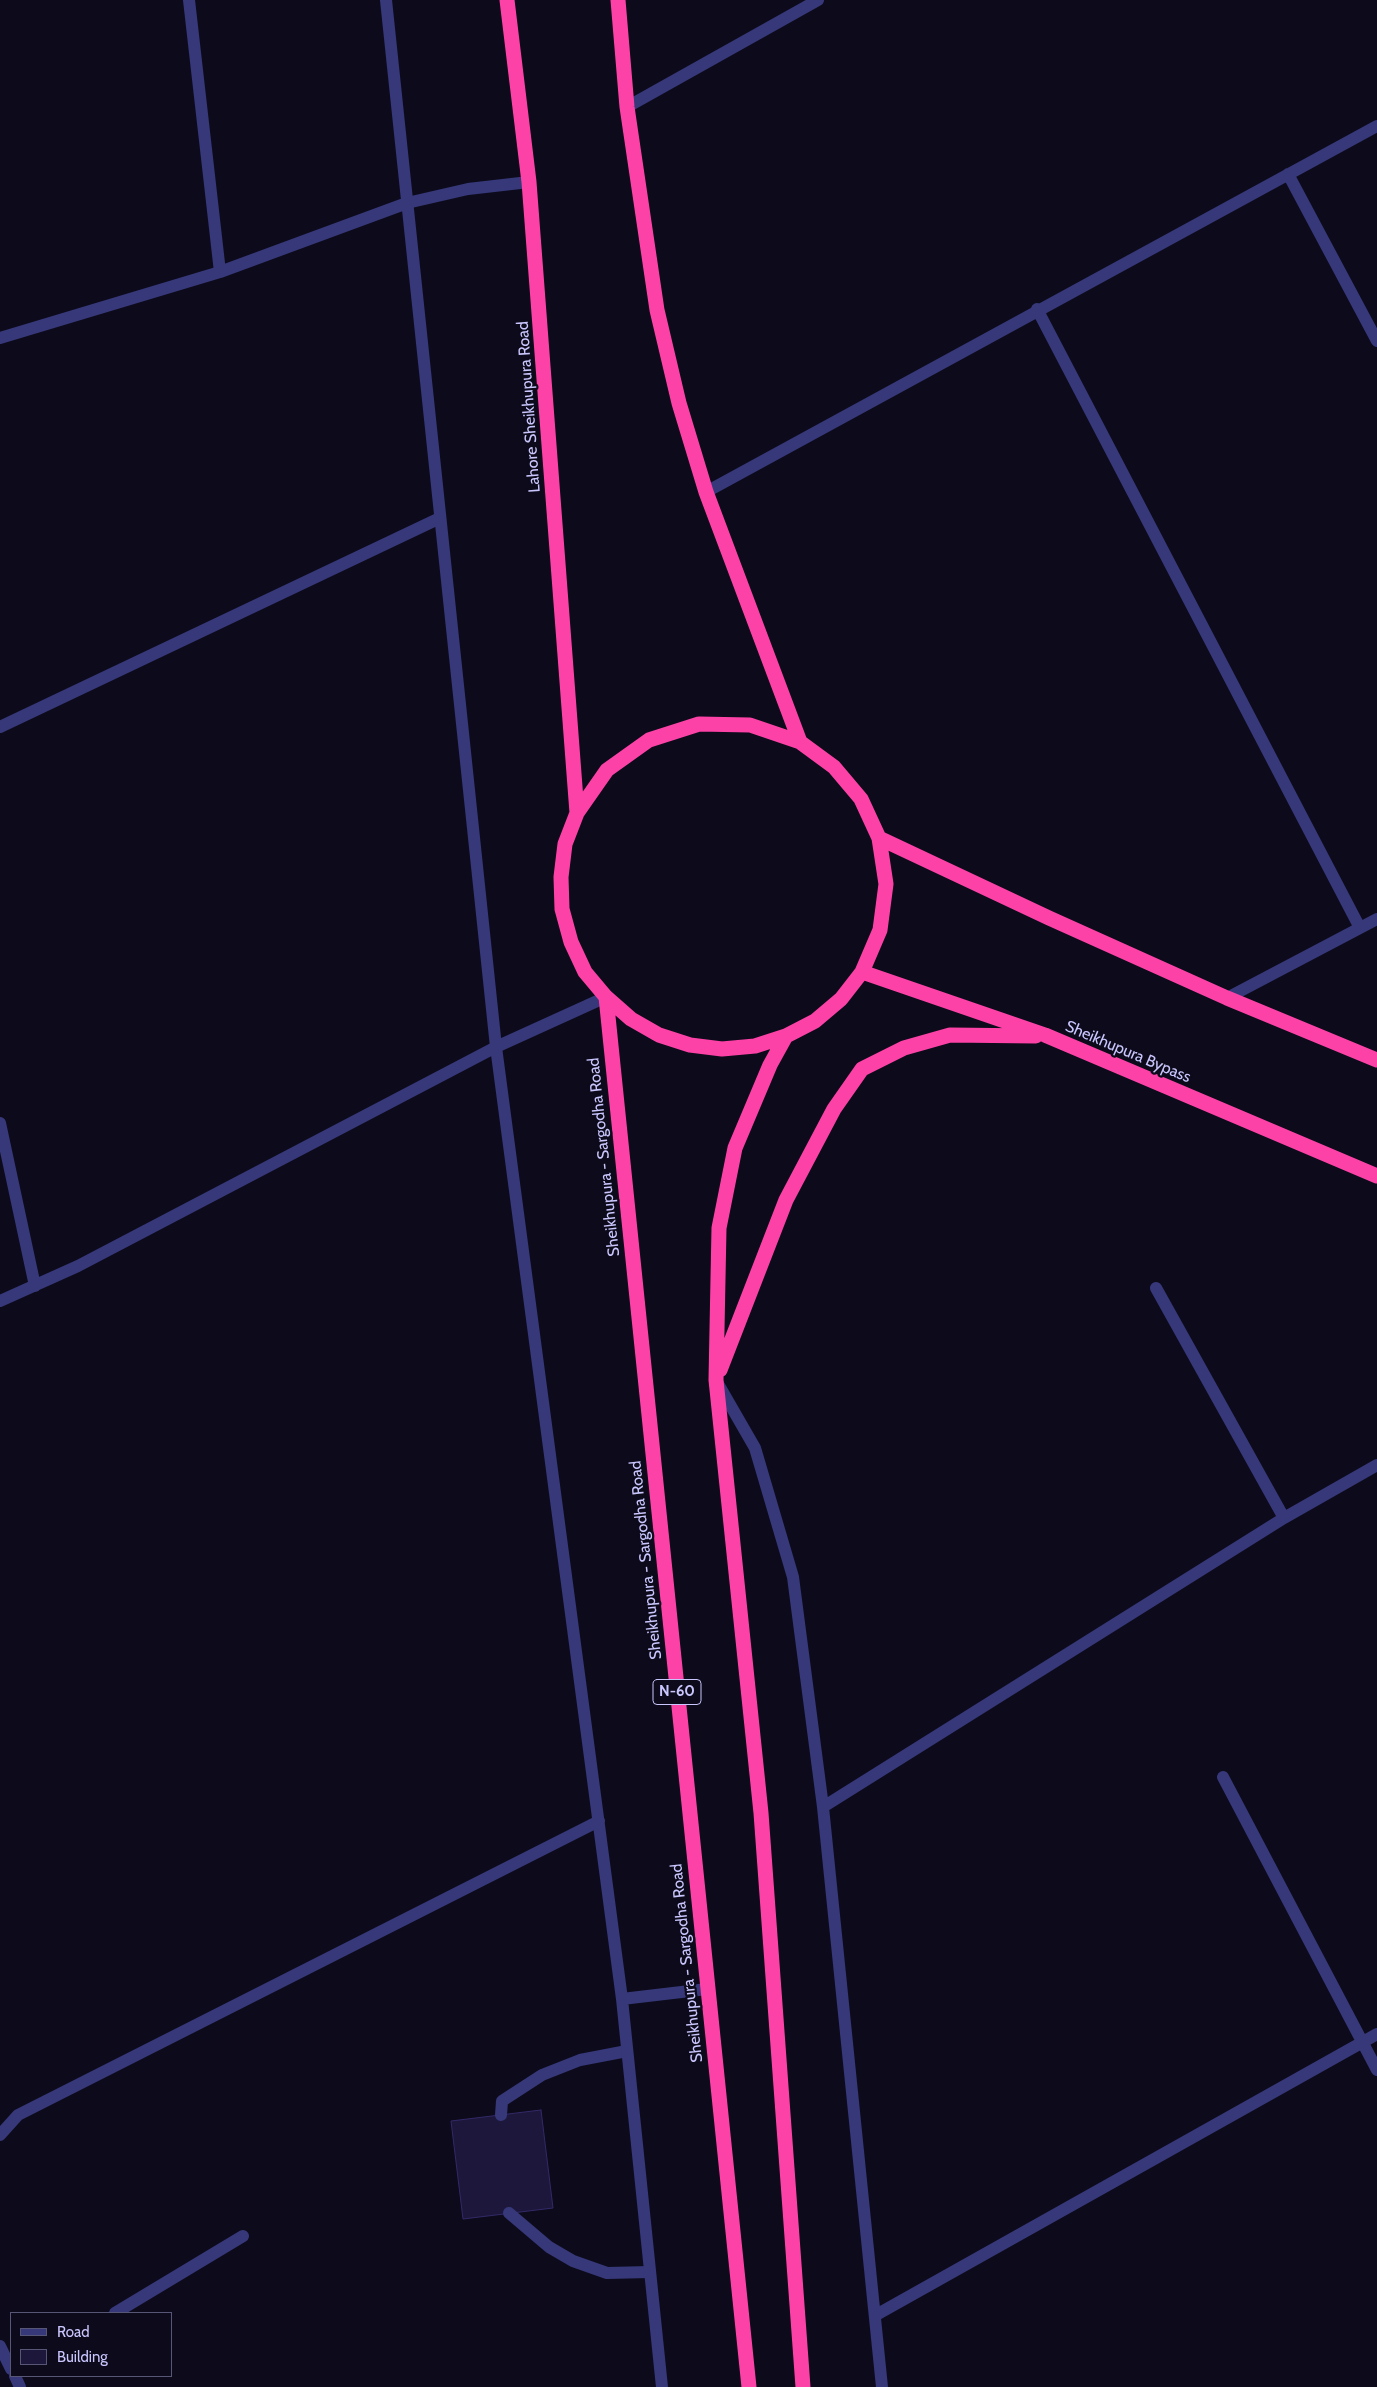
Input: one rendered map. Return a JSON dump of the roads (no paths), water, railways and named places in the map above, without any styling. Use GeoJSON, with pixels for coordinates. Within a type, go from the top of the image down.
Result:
{"type":"FeatureCollection","features":[{"type":"Feature","properties":{"kind":"highway","name":"Lahore Sheikhupura Road"},"geometry":{"type":"LineString","coordinates":[[507,0],[529,182],[577,813]]}},
{"type":"Feature","properties":{"kind":"highway"},"geometry":{"type":"LineString","coordinates":[[618,0],[627,106],[657,310],[679,403],[706,492],[800,742]]}},
{"type":"Feature","properties":{"kind":"highway"},"geometry":{"type":"LineString","coordinates":[[699,724],[750,725],[800,742],[834,767],[861,799],[879,838],[886,884],[880,930],[862,972],[841,999],[822,1015],[786,1036],[746,1047],[722,1049],[690,1045],[659,1035],[630,1019],[606,998],[582,964],[571,942],[562,909],[561,877],[565,844],[577,813],[608,770],[635,750],[649,740],[699,724]]}},
{"type":"Feature","properties":{"kind":"highway"},"geometry":{"type":"LineString","coordinates":[[879,838],[1049,918],[1227,998],[1377,1060]]}},
{"type":"Feature","properties":{"kind":"highway","name":"Sheikhupura Bypass"},"geometry":{"type":"LineString","coordinates":[[862,972],[1045,1035],[1377,1176]]}},
{"type":"Feature","properties":{"kind":"highway","name":"Sheikhupura - Sargodha Road"},"geometry":{"type":"LineString","coordinates":[[606,998],[749,2387]]}},
{"type":"Feature","properties":{"kind":"highway"},"geometry":{"type":"LineString","coordinates":[[716,1380],[786,1200],[834,1110],[862,1069],[904,1048],[950,1035],[1045,1035]]}},
{"type":"Feature","properties":{"kind":"highway"},"geometry":{"type":"LineString","coordinates":[[786,1036],[763,1080],[735,1148],[720,1228],[716,1380],[762,1813],[804,2387]]}},
{"type":"Feature","properties":{"kind":"street"},"geometry":{"type":"LineString","coordinates":[[189,0],[220,272]]}},
{"type":"Feature","properties":{"kind":"street"},"geometry":{"type":"LineString","coordinates":[[386,0],[496,1047],[622,1999],[662,2387]]}},
{"type":"Feature","properties":{"kind":"street"},"geometry":{"type":"LineString","coordinates":[[627,106],[818,0]]}},
{"type":"Feature","properties":{"kind":"street"},"geometry":{"type":"LineString","coordinates":[[706,492],[1377,126]]}},
{"type":"Feature","properties":{"kind":"street"},"geometry":{"type":"LineString","coordinates":[[1288,174],[1377,341]]}},
{"type":"Feature","properties":{"kind":"street"},"geometry":{"type":"LineString","coordinates":[[0,338],[220,272],[407,203],[468,189],[529,182]]}},
{"type":"Feature","properties":{"kind":"street"},"geometry":{"type":"LineString","coordinates":[[1038,310],[1360,928]]}},
{"type":"Feature","properties":{"kind":"street"},"geometry":{"type":"LineString","coordinates":[[0,727],[440,518]]}},
{"type":"Feature","properties":{"kind":"street"},"geometry":{"type":"LineString","coordinates":[[1227,998],[1377,919]]}},
{"type":"Feature","properties":{"kind":"street"},"geometry":{"type":"LineString","coordinates":[[0,1301],[78,1266],[496,1047],[606,998]]}},
{"type":"Feature","properties":{"kind":"street"},"geometry":{"type":"LineString","coordinates":[[0,1123],[35,1286]]}},
{"type":"Feature","properties":{"kind":"street"},"geometry":{"type":"LineString","coordinates":[[1156,1288],[1284,1518]]}},
{"type":"Feature","properties":{"kind":"street"},"geometry":{"type":"LineString","coordinates":[[716,1380],[755,1448],[793,1576],[823,1807],[882,2387]]}},
{"type":"Feature","properties":{"kind":"street"},"geometry":{"type":"LineString","coordinates":[[823,1807],[1284,1518],[1377,1464]]}},
{"type":"Feature","properties":{"kind":"street"},"geometry":{"type":"LineString","coordinates":[[1223,1777],[1377,2070]]}},
{"type":"Feature","properties":{"kind":"street"},"geometry":{"type":"LineString","coordinates":[[0,2135],[18,2115],[599,1821]]}},
{"type":"Feature","properties":{"kind":"street"},"geometry":{"type":"LineString","coordinates":[[622,1999],[707,1989]]}},
{"type":"Feature","properties":{"kind":"street"},"geometry":{"type":"LineString","coordinates":[[876,2315],[1377,2034]]}},
{"type":"Feature","properties":{"kind":"street"},"geometry":{"type":"LineString","coordinates":[[501,2115],[502,2101],[542,2076],[580,2060],[628,2051]]}},
{"type":"Feature","properties":{"kind":"street"},"geometry":{"type":"LineString","coordinates":[[509,2213],[549,2247],[572,2261],[607,2273],[650,2272]]}},
{"type":"Feature","properties":{"kind":"street"},"geometry":{"type":"LineString","coordinates":[[117,2312],[243,2236]]}},
{"type":"Feature","properties":{"kind":"street"},"geometry":{"type":"LineString","coordinates":[[0,2346],[10,2366]]}}]}
